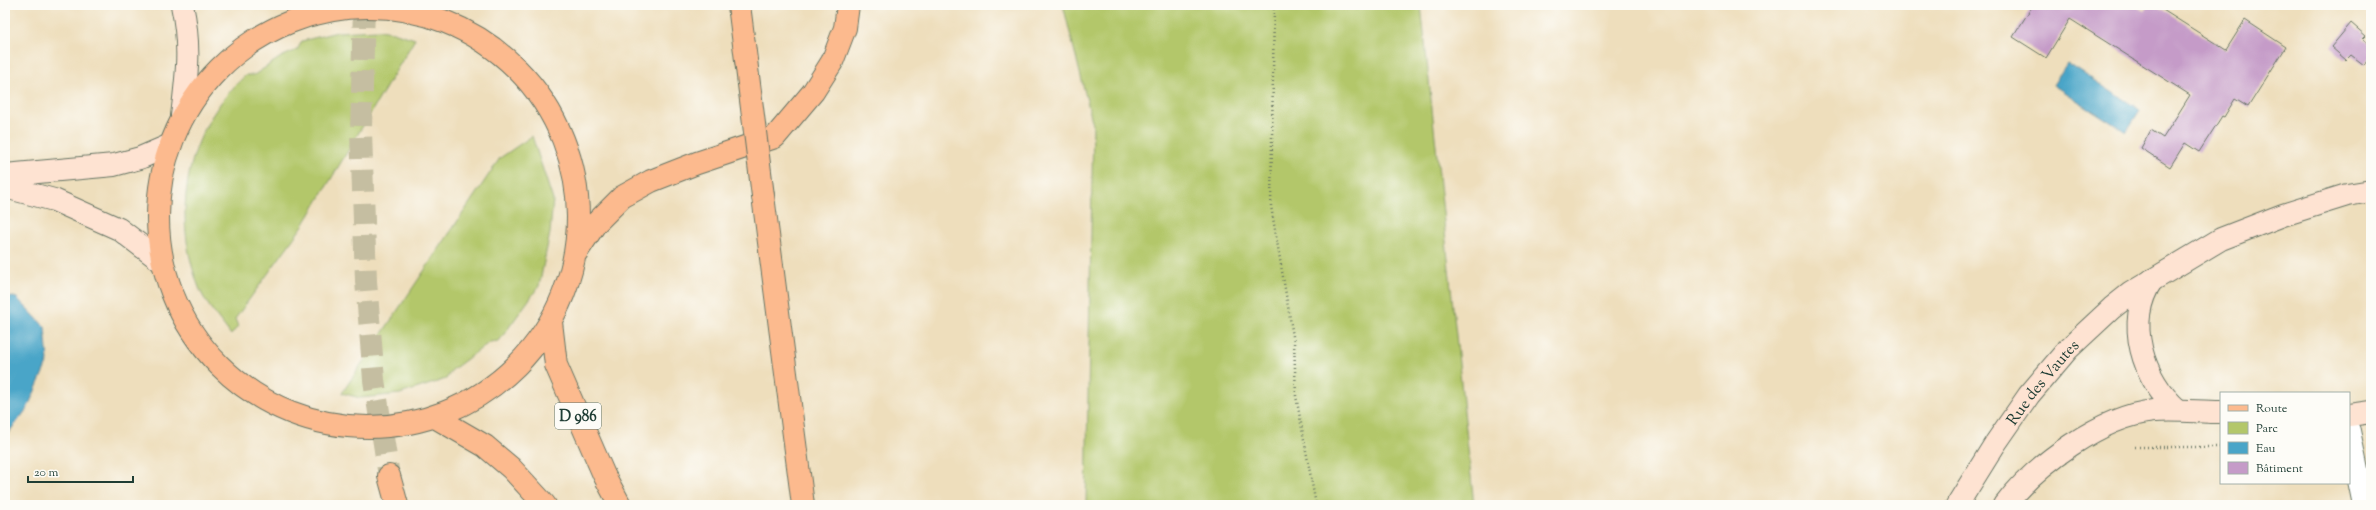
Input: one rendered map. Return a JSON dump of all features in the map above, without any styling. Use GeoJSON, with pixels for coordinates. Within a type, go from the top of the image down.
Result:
{"type":"FeatureCollection","features":[{"type":"Feature","properties":{"kind":"main road"},"geometry":{"type":"LineString","coordinates":[[739,5],[803,505]]}},
{"type":"Feature","properties":{"kind":"main road"},"geometry":{"type":"LineString","coordinates":[[576,253],[596,224],[622,197],[651,181],[697,163],[775,137],[813,92],[832,62],[845,28],[848,5]]}},
{"type":"Feature","properties":{"kind":"main road"},"geometry":{"type":"LineString","coordinates":[[380,6],[438,18],[490,46],[534,86],[563,137],[578,194],[576,253],[567,288],[551,322],[529,353],[502,380],[470,401],[435,417],[405,424],[361,427],[317,421],[275,406],[237,383],[205,351],[180,314],[168,288],[161,261],[156,203],[168,146],[182,116],[218,67],[268,31],[322,8],[380,6]]}},
{"type":"Feature","properties":{"kind":"main road","name":"D 986"},"geometry":{"type":"LineString","coordinates":[[551,322],[556,365],[604,475],[620,505]]}},
{"type":"Feature","properties":{"kind":"main road"},"geometry":{"type":"LineString","coordinates":[[435,417],[485,446],[511,468],[545,505]]}},
{"type":"Feature","properties":{"kind":"main road"},"geometry":{"type":"LineString","coordinates":[[388,476],[397,505]]}},
{"type":"Feature","properties":{"kind":"street"},"geometry":{"type":"LineString","coordinates":[[182,5],[189,57],[182,116]]}},
{"type":"Feature","properties":{"kind":"street"},"geometry":{"type":"LineString","coordinates":[[5,175],[114,165],[140,158],[168,146]]}},
{"type":"Feature","properties":{"kind":"street"},"geometry":{"type":"LineString","coordinates":[[5,187],[54,200],[119,229],[161,261]]}},
{"type":"Feature","properties":{"kind":"street","name":"Rue des Vautes"},"geometry":{"type":"LineString","coordinates":[[1957,505],[1995,444],[2029,395],[2068,349],[2112,308],[2152,280],[2221,239],[2252,226],[2347,195],[2371,192]]}},
{"type":"Feature","properties":{"kind":"street"},"geometry":{"type":"LineString","coordinates":[[2152,280],[2147,288],[2141,309],[2139,332],[2142,353],[2156,386],[2167,401],[2178,410]]}},
{"type":"Feature","properties":{"kind":"street"},"geometry":{"type":"LineString","coordinates":[[2005,505],[2028,478],[2048,461],[2103,427],[2146,412],[2178,410],[2220,412]]}},
{"type":"Feature","properties":{"kind":"street"},"geometry":{"type":"LineString","coordinates":[[2350,415],[2371,412]]}},
{"type":"Feature","properties":{"kind":"street"},"geometry":{"type":"LineString","coordinates":[[2350,436],[2364,505]]}},
{"type":"Feature","properties":{"kind":"path"},"geometry":{"type":"LineString","coordinates":[[1274,5],[1271,206],[1294,342],[1296,396],[1316,505]]}},
{"type":"Feature","properties":{"kind":"path"},"geometry":{"type":"LineString","coordinates":[[2127,447],[2220,447]]}},
{"type":"Feature","properties":{"kind":"green space"},"geometry":{"type":"Polygon","coordinates":[[[1063,5],[1421,5],[1474,505],[1086,505],[1093,125],[1063,5]]]}},
{"type":"Feature","properties":{"kind":"green space"},"geometry":{"type":"Polygon","coordinates":[[[379,30],[393,32],[415,39],[304,224],[235,319],[238,326],[231,335],[210,308],[200,290],[191,261],[186,232],[185,204],[189,175],[197,147],[209,121],[225,97],[246,75],[254,75],[281,57],[297,50],[302,41],[337,32],[379,30]]]}},
{"type":"Feature","properties":{"kind":"green space"},"geometry":{"type":"Polygon","coordinates":[[[532,136],[553,200],[550,233],[539,286],[499,341],[490,342],[452,370],[446,379],[400,394],[360,398],[342,393],[500,158],[532,136]]]}},
{"type":"Feature","properties":{"kind":"water"},"geometry":{"type":"Polygon","coordinates":[[[2067,63],[2140,110],[2126,132],[2053,85],[2067,63]]]}},
{"type":"Feature","properties":{"kind":"water"},"geometry":{"type":"Polygon","coordinates":[[[5,295],[17,298],[45,327],[48,361],[27,409],[5,437],[5,295]]]}},
{"type":"Feature","properties":{"kind":"building"},"geometry":{"type":"Polygon","coordinates":[[[2033,5],[2136,5],[2145,10],[2148,5],[2155,5],[2226,50],[2245,20],[2286,47],[2248,107],[2235,99],[2224,117],[2222,116],[2199,152],[2185,143],[2170,167],[2141,148],[2151,130],[2163,138],[2190,95],[2070,19],[2046,58],[2013,37],[2033,5]]]}},
{"type":"Feature","properties":{"kind":"building"},"geometry":{"type":"Polygon","coordinates":[[[2351,23],[2366,36],[2363,39],[2371,45],[2371,56],[2364,65],[2351,55],[2346,60],[2331,47],[2351,23]]]}},
{"type":"Feature","properties":{"kind":"building"},"geometry":{"type":"Polygon","coordinates":[[[2169,503],[2181,504],[2181,505],[2169,505],[2169,503]]]}},
{"type":"Feature","properties":{"kind":"tunnel"},"geometry":{"type":"LineString","coordinates":[[364,5],[361,131],[366,281],[374,380],[389,476]]}}]}
